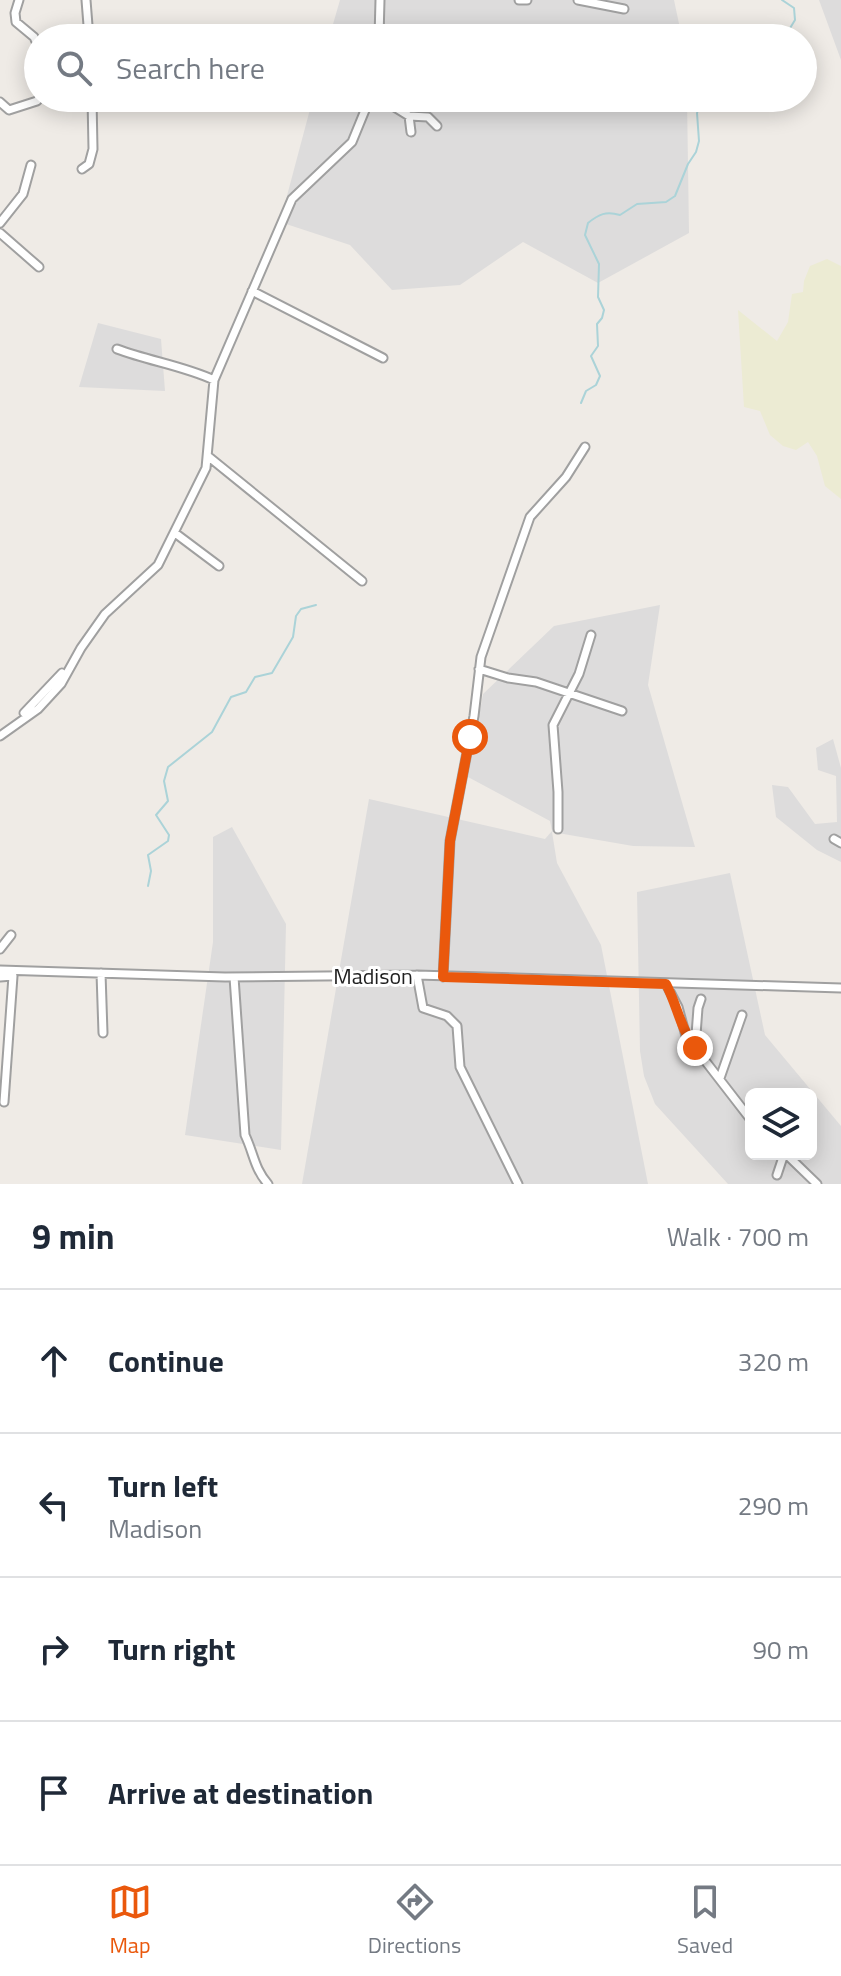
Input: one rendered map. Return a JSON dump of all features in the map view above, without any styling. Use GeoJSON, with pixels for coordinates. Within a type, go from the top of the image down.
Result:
{"type":"FeatureCollection","features":[{"type":"Feature","properties":{"kind":"street"},"geometry":{"type":"LineString","coordinates":[[19,0],[16,22],[24,29]]}},
{"type":"Feature","properties":{"kind":"street"},"geometry":{"type":"LineString","coordinates":[[86,0],[88,24]]}},
{"type":"Feature","properties":{"kind":"street"},"geometry":{"type":"LineString","coordinates":[[379,24],[380,0]]}},
{"type":"Feature","properties":{"kind":"street"},"geometry":{"type":"LineString","coordinates":[[519,0],[527,0]]}},
{"type":"Feature","properties":{"kind":"street"},"geometry":{"type":"LineString","coordinates":[[578,0],[624,9]]}},
{"type":"Feature","properties":{"kind":"street"},"geometry":{"type":"LineString","coordinates":[[0,102],[9,110],[24,105]]}},
{"type":"Feature","properties":{"kind":"street"},"geometry":{"type":"LineString","coordinates":[[82,169],[89,164],[93,149],[92,112]]}},
{"type":"Feature","properties":{"kind":"street"},"geometry":{"type":"LineString","coordinates":[[0,736],[38,709],[61,684],[105,614],[158,565],[206,468],[214,380],[292,199],[352,142],[364,112]]}},
{"type":"Feature","properties":{"kind":"street"},"geometry":{"type":"LineString","coordinates":[[403,112],[409,116],[428,117],[437,126]]}},
{"type":"Feature","properties":{"kind":"street"},"geometry":{"type":"LineString","coordinates":[[409,116],[411,132]]}},
{"type":"Feature","properties":{"kind":"street"},"geometry":{"type":"LineString","coordinates":[[0,223],[23,194],[31,165]]}},
{"type":"Feature","properties":{"kind":"street"},"geometry":{"type":"LineString","coordinates":[[0,233],[39,267]]}},
{"type":"Feature","properties":{"kind":"street"},"geometry":{"type":"LineString","coordinates":[[252,291],[383,358]]}},
{"type":"Feature","properties":{"kind":"street"},"geometry":{"type":"LineString","coordinates":[[117,349],[214,380]]}},
{"type":"Feature","properties":{"kind":"street"},"geometry":{"type":"LineString","coordinates":[[443,977],[450,841],[485,644],[530,517],[566,477],[585,447]]}},
{"type":"Feature","properties":{"kind":"street"},"geometry":{"type":"LineString","coordinates":[[209,457],[362,581]]}},
{"type":"Feature","properties":{"kind":"street"},"geometry":{"type":"LineString","coordinates":[[175,533],[219,566]]}},
{"type":"Feature","properties":{"kind":"street"},"geometry":{"type":"LineString","coordinates":[[558,829],[553,725],[579,674],[591,635]]}},
{"type":"Feature","properties":{"kind":"street"},"geometry":{"type":"LineString","coordinates":[[479,669],[569,692],[622,711]]}},
{"type":"Feature","properties":{"kind":"street"},"geometry":{"type":"LineString","coordinates":[[0,949],[11,935]]}},
{"type":"Feature","properties":{"kind":"street","name":"Madison"},"geometry":{"type":"LineString","coordinates":[[0,970],[234,977],[417,975],[841,988]]}},
{"type":"Feature","properties":{"kind":"street"},"geometry":{"type":"LineString","coordinates":[[101,973],[103,1033]]}},
{"type":"Feature","properties":{"kind":"street"},"geometry":{"type":"LineString","coordinates":[[417,975],[423,1008],[447,1016],[457,1026],[460,1067],[518,1184]]}},
{"type":"Feature","properties":{"kind":"street"},"geometry":{"type":"LineString","coordinates":[[0,977],[13,976],[4,1102],[0,1092]]}},
{"type":"Feature","properties":{"kind":"street"},"geometry":{"type":"LineString","coordinates":[[234,977],[245,1135],[256,1171],[268,1184]]}},
{"type":"Feature","properties":{"kind":"street"},"geometry":{"type":"LineString","coordinates":[[666,984],[678,1007],[686,1036],[745,1112]]}},
{"type":"Feature","properties":{"kind":"street"},"geometry":{"type":"LineString","coordinates":[[695,1048],[701,999]]}},
{"type":"Feature","properties":{"kind":"street"},"geometry":{"type":"LineString","coordinates":[[720,1078],[742,1015]]}},
{"type":"Feature","properties":{"kind":"street"},"geometry":{"type":"LineString","coordinates":[[777,1175],[783,1160]]}},
{"type":"Feature","properties":{"kind":"street"},"geometry":{"type":"LineString","coordinates":[[791,1160],[817,1184]]}},
{"type":"Feature","properties":{"kind":"shaded area"},"geometry":{"type":"Polygon","coordinates":[[[340,0],[674,0],[679,24],[333,24],[340,0]]]}},
{"type":"Feature","properties":{"kind":"shaded area"},"geometry":{"type":"Polygon","coordinates":[[[819,0],[841,0],[841,60],[819,0]]]}},
{"type":"Feature","properties":{"kind":"shaded area"},"geometry":{"type":"Polygon","coordinates":[[[309,112],[687,112],[689,233],[598,283],[523,242],[460,285],[392,290],[350,245],[280,222],[309,112]]]}},
{"type":"Feature","properties":{"kind":"shaded area"},"geometry":{"type":"Polygon","coordinates":[[[98,323],[161,339],[165,391],[79,387],[98,323]]]}},
{"type":"Feature","properties":{"kind":"shaded area"},"geometry":{"type":"Polygon","coordinates":[[[660,605],[648,685],[695,847],[633,846],[552,832],[557,863],[601,945],[648,1184],[302,1184],[369,799],[545,839],[552,831],[550,821],[468,777],[483,694],[554,626],[660,605]]]}},
{"type":"Feature","properties":{"kind":"shaded area"},"geometry":{"type":"Polygon","coordinates":[[[833,739],[841,768],[841,862],[817,850],[776,817],[772,785],[788,787],[815,824],[837,822],[836,776],[818,770],[816,748],[833,739]]]}},
{"type":"Feature","properties":{"kind":"shaded area"},"geometry":{"type":"Polygon","coordinates":[[[232,827],[286,924],[281,1150],[185,1135],[213,942],[213,837],[232,827]]]}},
{"type":"Feature","properties":{"kind":"shaded area"},"geometry":{"type":"Polygon","coordinates":[[[730,873],[765,1035],[809,1088],[745,1088],[745,1160],[817,1160],[817,1097],[841,1126],[841,1184],[728,1184],[655,1104],[644,1076],[640,1051],[637,892],[730,873]]]}},
{"type":"Feature","properties":{"kind":"green space"},"geometry":{"type":"Polygon","coordinates":[[[827,259],[841,266],[841,499],[825,486],[817,456],[808,442],[796,450],[783,446],[770,435],[760,411],[744,407],[738,310],[777,341],[788,322],[792,294],[803,292],[810,266],[827,259]]]}},
{"type":"Feature","properties":{"kind":"waterway"},"geometry":{"type":"LineString","coordinates":[[782,0],[794,8],[793,24]]}},
{"type":"Feature","properties":{"kind":"waterway"},"geometry":{"type":"LineString","coordinates":[[581,403],[586,391],[596,385],[600,376],[591,356],[598,346],[597,324],[604,310],[598,297],[599,264],[585,235],[588,223],[603,214],[620,215],[637,204],[666,202],[675,196],[699,141],[697,112]]}},
{"type":"Feature","properties":{"kind":"waterway"},"geometry":{"type":"LineString","coordinates":[[148,886],[151,871],[148,855],[168,841],[169,835],[156,815],[168,801],[164,781],[168,767],[212,732],[231,697],[246,692],[255,677],[272,673],[293,637],[296,616],[301,609],[316,605]]}},
{"type":"Feature","properties":{"kind":"route"},"geometry":{"type":"LineString","coordinates":[[470,737],[450,841],[443,977],[666,984],[678,1007],[686,1036],[695,1048]]}}]}
